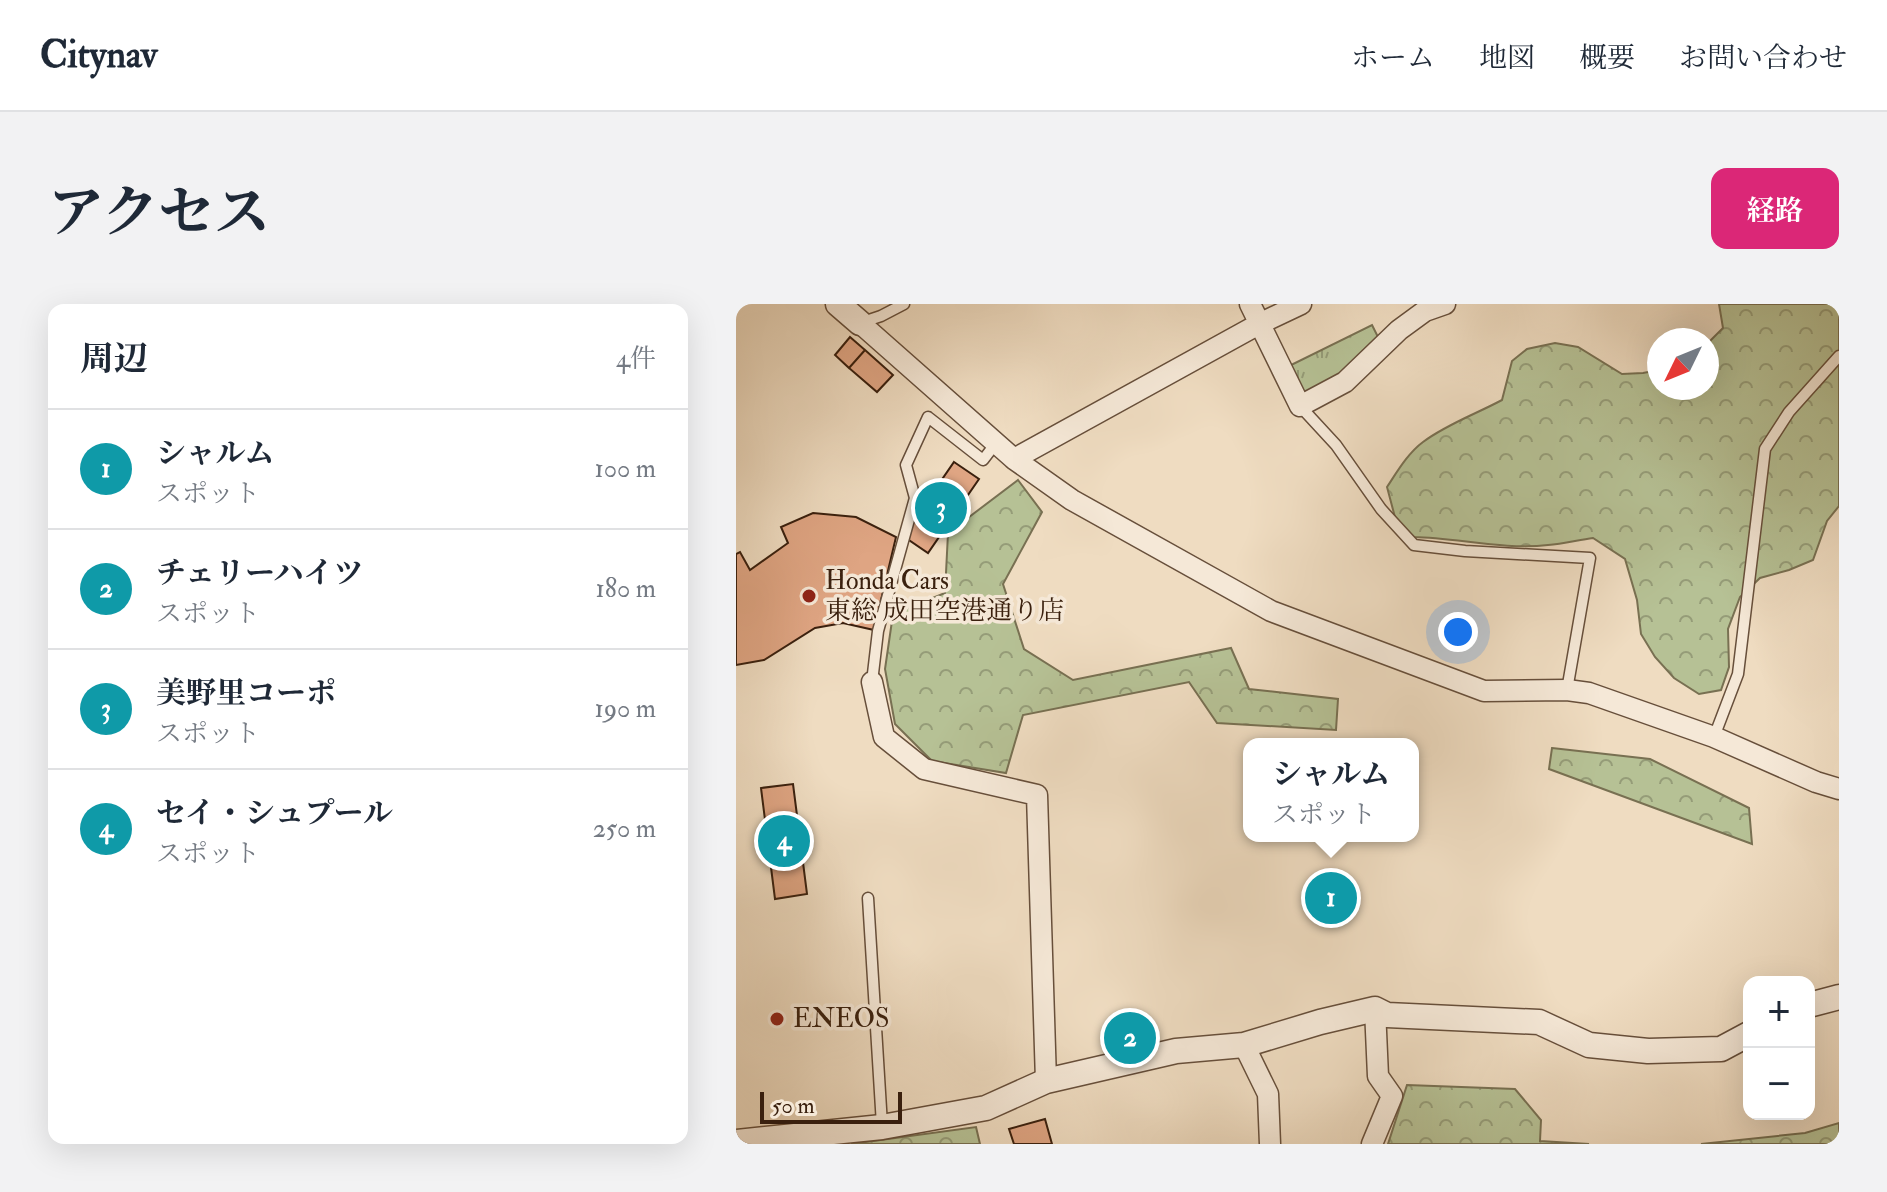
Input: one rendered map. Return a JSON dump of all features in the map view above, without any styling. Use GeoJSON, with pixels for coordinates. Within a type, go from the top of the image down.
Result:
{"type":"FeatureCollection","features":[{"type":"Feature","properties":{"kind":"street"},"geometry":{"type":"LineString","coordinates":[[838,304],[1014,459],[1072,500],[1271,611],[1484,691],[1567,690],[1589,693],[1714,737],[1839,789]]}},
{"type":"Feature","properties":{"kind":"street"},"geometry":{"type":"LineString","coordinates":[[1250,304],[1300,406],[1345,382],[1399,330],[1430,306]]}},
{"type":"Feature","properties":{"kind":"street"},"geometry":{"type":"LineString","coordinates":[[1014,459],[1301,304]]}},
{"type":"Feature","properties":{"kind":"street"},"geometry":{"type":"LineString","coordinates":[[872,682],[884,737],[924,769],[1037,795],[1046,1081]]}},
{"type":"Feature","properties":{"kind":"street"},"geometry":{"type":"LineString","coordinates":[[1815,1003],[1839,997]]}},
{"type":"Feature","properties":{"kind":"street"},"geometry":{"type":"LineString","coordinates":[[736,1142],[783,1141],[986,1108],[1046,1081],[1176,1051],[1244,1045],[1375,1009],[1387,1015],[1539,1022],[1589,1045],[1648,1051],[1721,1049],[1743,1037]]}},
{"type":"Feature","properties":{"kind":"street"},"geometry":{"type":"LineString","coordinates":[[1372,1144],[1392,1096],[1378,1076],[1375,1009]]}},
{"type":"Feature","properties":{"kind":"street"},"geometry":{"type":"LineString","coordinates":[[1244,1045],[1268,1094],[1270,1144]]}},
{"type":"Feature","properties":{"kind":"lane"},"geometry":{"type":"LineString","coordinates":[[860,323],[904,304]]}},
{"type":"Feature","properties":{"kind":"lane"},"geometry":{"type":"LineString","coordinates":[[1714,737],[1738,674],[1765,449],[1789,412],[1839,356]]}},
{"type":"Feature","properties":{"kind":"lane"},"geometry":{"type":"LineString","coordinates":[[1300,406],[1336,445],[1381,509],[1414,545],[1590,558],[1567,690]]}},
{"type":"Feature","properties":{"kind":"lane"},"geometry":{"type":"LineString","coordinates":[[872,682],[878,631],[915,498],[906,465],[928,417],[983,460],[996,443]]}},
{"type":"Feature","properties":{"kind":"lane"},"geometry":{"type":"LineString","coordinates":[[868,898],[882,1127]]}},
{"type":"Feature","properties":{"kind":"green space"},"geometry":{"type":"Polygon","coordinates":[[[1719,304],[1839,304],[1839,506],[1827,521],[1813,560],[1760,578],[1740,597],[1728,629],[1729,667],[1721,690],[1699,694],[1674,678],[1655,657],[1641,634],[1637,600],[1625,559],[1593,538],[1559,544],[1498,545],[1414,537],[1396,521],[1387,487],[1408,457],[1432,436],[1502,400],[1512,361],[1527,349],[1555,343],[1578,347],[1622,374],[1647,372],[1647,400],[1719,400],[1719,332],[1723,328],[1719,304]]]}},
{"type":"Feature","properties":{"kind":"green space"},"geometry":{"type":"Polygon","coordinates":[[[1372,325],[1379,339],[1345,373],[1299,396],[1285,368],[1372,325]]]}},
{"type":"Feature","properties":{"kind":"green space"},"geometry":{"type":"Polygon","coordinates":[[[1018,480],[1042,512],[1003,584],[1024,649],[1073,680],[1231,648],[1249,689],[1338,699],[1336,730],[1217,723],[1189,682],[1023,715],[1006,773],[932,761],[895,724],[885,669],[893,614],[945,593],[948,533],[1018,480]]]}},
{"type":"Feature","properties":{"kind":"green space"},"geometry":{"type":"Polygon","coordinates":[[[1552,748],[1650,759],[1749,808],[1752,844],[1549,769],[1552,748]]]}},
{"type":"Feature","properties":{"kind":"green space"},"geometry":{"type":"Polygon","coordinates":[[[1407,1085],[1515,1089],[1541,1120],[1540,1141],[1589,1144],[1388,1144],[1407,1085]]]}},
{"type":"Feature","properties":{"kind":"green space"},"geometry":{"type":"Polygon","coordinates":[[[1839,1123],[1839,1144],[1701,1144],[1805,1133],[1839,1123]]]}},
{"type":"Feature","properties":{"kind":"green space"},"geometry":{"type":"Polygon","coordinates":[[[976,1127],[980,1144],[851,1144],[976,1127]]]}},
{"type":"Feature","properties":{"kind":"building"},"geometry":{"type":"Polygon","coordinates":[[[850,337],[865,350],[849,368],[835,355],[850,337]]]}},
{"type":"Feature","properties":{"kind":"building"},"geometry":{"type":"Polygon","coordinates":[[[865,350],[893,375],[877,392],[849,368],[865,350]]]}},
{"type":"Feature","properties":{"kind":"building"},"geometry":{"type":"Polygon","coordinates":[[[954,462],[979,479],[928,553],[903,536],[954,462]]]}},
{"type":"Feature","properties":{"kind":"building","name":"Honda Cars 東総 成田空港通り店"},"geometry":{"type":"Polygon","coordinates":[[[813,513],[856,517],[896,537],[874,630],[843,623],[815,628],[764,660],[736,665],[736,554],[740,552],[750,570],[788,543],[781,527],[813,513]]]}},
{"type":"Feature","properties":{"kind":"building"},"geometry":{"type":"Polygon","coordinates":[[[793,784],[807,894],[775,899],[761,788],[793,784]]]}},
{"type":"Feature","properties":{"kind":"building"},"geometry":{"type":"Polygon","coordinates":[[[1340,871],[1346,922],[1321,925],[1315,874],[1340,871]]]}},
{"type":"Feature","properties":{"kind":"building"},"geometry":{"type":"Polygon","coordinates":[[[1147,1021],[1154,1044],[1112,1056],[1106,1033],[1147,1021]]]}},
{"type":"Feature","properties":{"kind":"building"},"geometry":{"type":"Polygon","coordinates":[[[1045,1119],[1052,1144],[1014,1144],[1009,1129],[1045,1119]]]}},
{"type":"Feature","properties":{"kind":"place","name":"美野里コーポ"},"geometry":{"type":"Point","coordinates":[941,508]}},
{"type":"Feature","properties":{"kind":"place","name":"Honda Cars 東総 成田空港通り店"},"geometry":{"type":"Point","coordinates":[809,596]}},
{"type":"Feature","properties":{"kind":"place","name":"セイ・シュプール"},"geometry":{"type":"Point","coordinates":[784,841]}},
{"type":"Feature","properties":{"kind":"place","name":"シャルム"},"geometry":{"type":"Point","coordinates":[1331,898]}},
{"type":"Feature","properties":{"kind":"place","name":"ENEOS"},"geometry":{"type":"Point","coordinates":[777,1019]}},
{"type":"Feature","properties":{"kind":"place","name":"チェリーハイツ"},"geometry":{"type":"Point","coordinates":[1130,1038]}}]}
